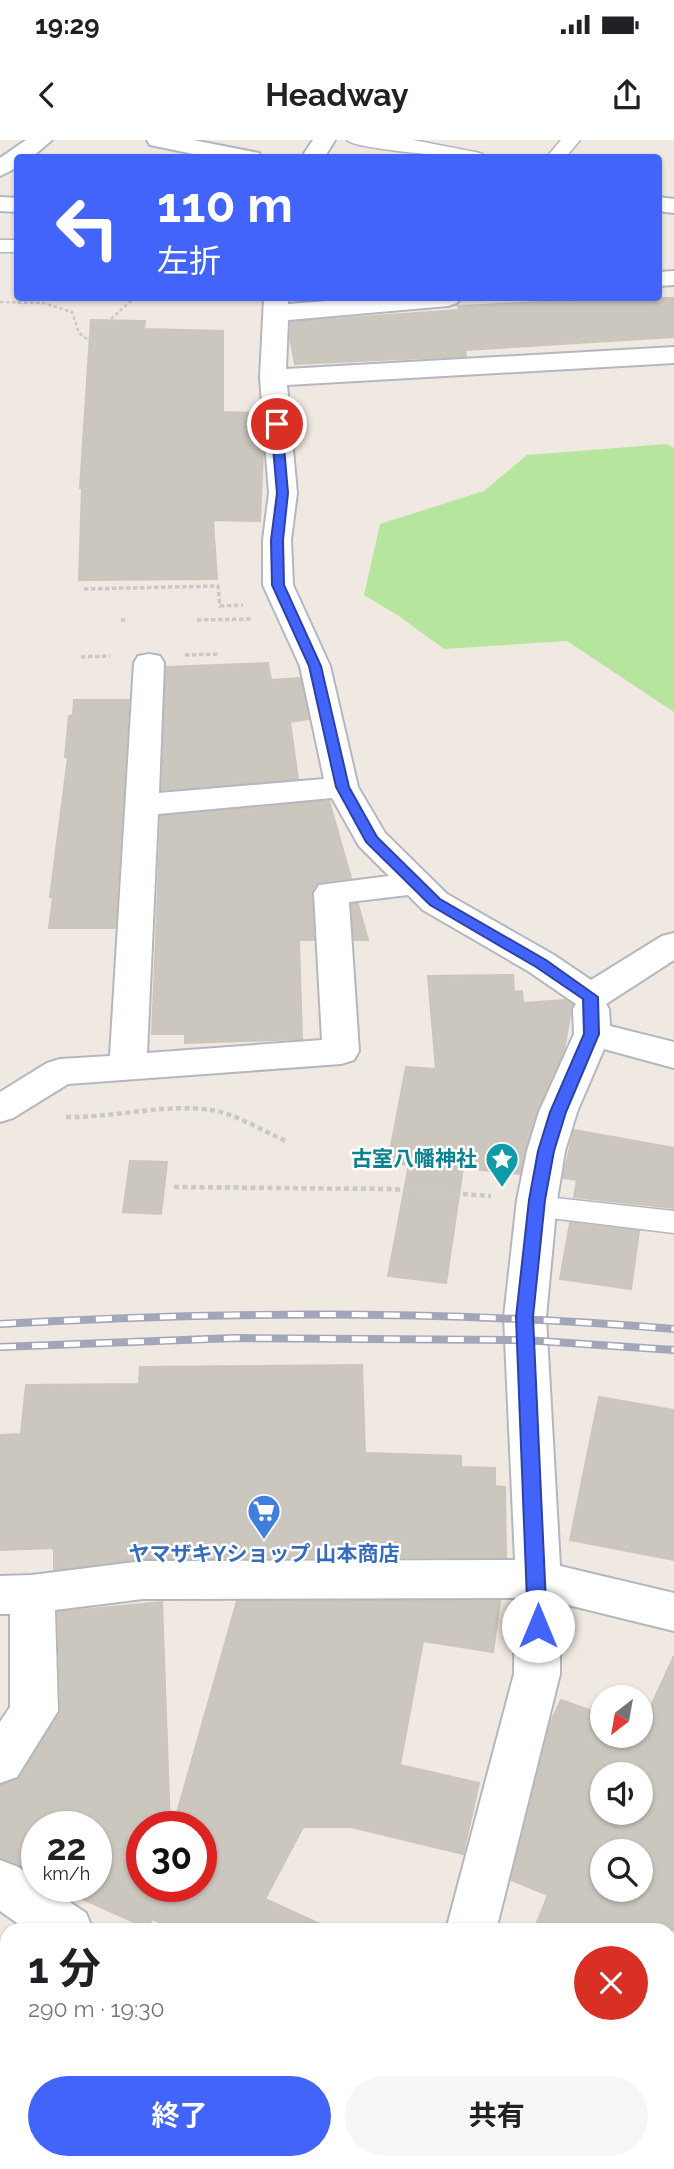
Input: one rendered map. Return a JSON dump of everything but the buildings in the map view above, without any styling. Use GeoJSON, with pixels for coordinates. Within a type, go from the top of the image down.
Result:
{"type":"FeatureCollection","features":[{"type":"Feature","properties":{"kind":"street"},"geometry":{"type":"LineString","coordinates":[[21,154],[41,140]]}},
{"type":"Feature","properties":{"kind":"street"},"geometry":{"type":"LineString","coordinates":[[158,140],[230,154]]}},
{"type":"Feature","properties":{"kind":"street"},"geometry":{"type":"LineString","coordinates":[[374,301],[276,305],[273,378],[283,493],[277,540],[278,585],[315,666],[342,787],[371,839],[435,902],[541,963],[591,1015],[674,1055]]}},
{"type":"Feature","properties":{"kind":"street"},"geometry":{"type":"LineString","coordinates":[[273,378],[674,355]]}},
{"type":"Feature","properties":{"kind":"street"},"geometry":{"type":"LineString","coordinates":[[128,1066],[149,663]]}},
{"type":"Feature","properties":{"kind":"street"},"geometry":{"type":"LineString","coordinates":[[141,805],[342,787]]}},
{"type":"Feature","properties":{"kind":"street"},"geometry":{"type":"LineString","coordinates":[[0,1109],[60,1072],[341,1051],[331,893],[414,884]]}},
{"type":"Feature","properties":{"kind":"street"},"geometry":{"type":"LineString","coordinates":[[473,1923],[537,1674],[538,1579],[524,1340],[520,1202],[546,1151],[591,1015],[674,944]]}},
{"type":"Feature","properties":{"kind":"street"},"geometry":{"type":"LineString","coordinates":[[0,1762],[34,1711],[16,1594],[143,1580],[538,1579],[674,1612]]}},
{"type":"Feature","properties":{"kind":"street"},"geometry":{"type":"LineString","coordinates":[[0,1883],[58,1923]]}},
{"type":"Feature","properties":{"kind":"lane"},"geometry":{"type":"LineString","coordinates":[[356,140],[440,154]]}},
{"type":"Feature","properties":{"kind":"lane"},"geometry":{"type":"LineString","coordinates":[[559,154],[571,140]]}},
{"type":"Feature","properties":{"kind":"lane"},"geometry":{"type":"LineString","coordinates":[[520,1202],[674,1222]]}},
{"type":"Feature","properties":{"kind":"path"},"geometry":{"type":"LineString","coordinates":[[0,302],[43,303],[72,312],[79,333],[88,340],[131,301]]}},
{"type":"Feature","properties":{"kind":"path"},"geometry":{"type":"LineString","coordinates":[[84,589],[218,586],[220,606],[286,603]]}},
{"type":"Feature","properties":{"kind":"path"},"geometry":{"type":"LineString","coordinates":[[197,620],[206,620]]}},
{"type":"Feature","properties":{"kind":"path"},"geometry":{"type":"LineString","coordinates":[[56,1116],[98,1118],[186,1108],[214,1110],[286,1141]]}},
{"type":"Feature","properties":{"kind":"path"},"geometry":{"type":"LineString","coordinates":[[174,1187],[390,1189],[520,1202]]}},
{"type":"Feature","properties":{"kind":"green space"},"geometry":{"type":"Polygon","coordinates":[[[667,444],[674,448],[674,712],[567,641],[444,649],[399,616],[364,595],[380,524],[484,491],[527,455],[667,444]]]}},
{"type":"Feature","properties":{"kind":"railway"},"geometry":{"type":"LineString","coordinates":[[0,1324],[169,1317],[337,1315],[505,1318],[674,1329]]}},
{"type":"Feature","properties":{"kind":"railway"},"geometry":{"type":"LineString","coordinates":[[0,1347],[235,1338],[524,1340],[674,1350]]}},
{"type":"Feature","properties":{"kind":"place","name":"古室八幡神社"},"geometry":{"type":"Point","coordinates":[502,1189]}},
{"type":"Feature","properties":{"kind":"place","name":"ヤマザキYショップ 山本商店"},"geometry":{"type":"Point","coordinates":[264,1541]}},
{"type":"Feature","properties":{"kind":"route"},"geometry":{"type":"LineString","coordinates":[[277,424],[283,493],[277,540],[278,585],[315,666],[342,787],[371,839],[435,902],[541,963],[590,997],[592,1034],[558,1112],[546,1151],[537,1200],[525,1317],[525,1368],[538,1579],[538,1626]]}}]}
